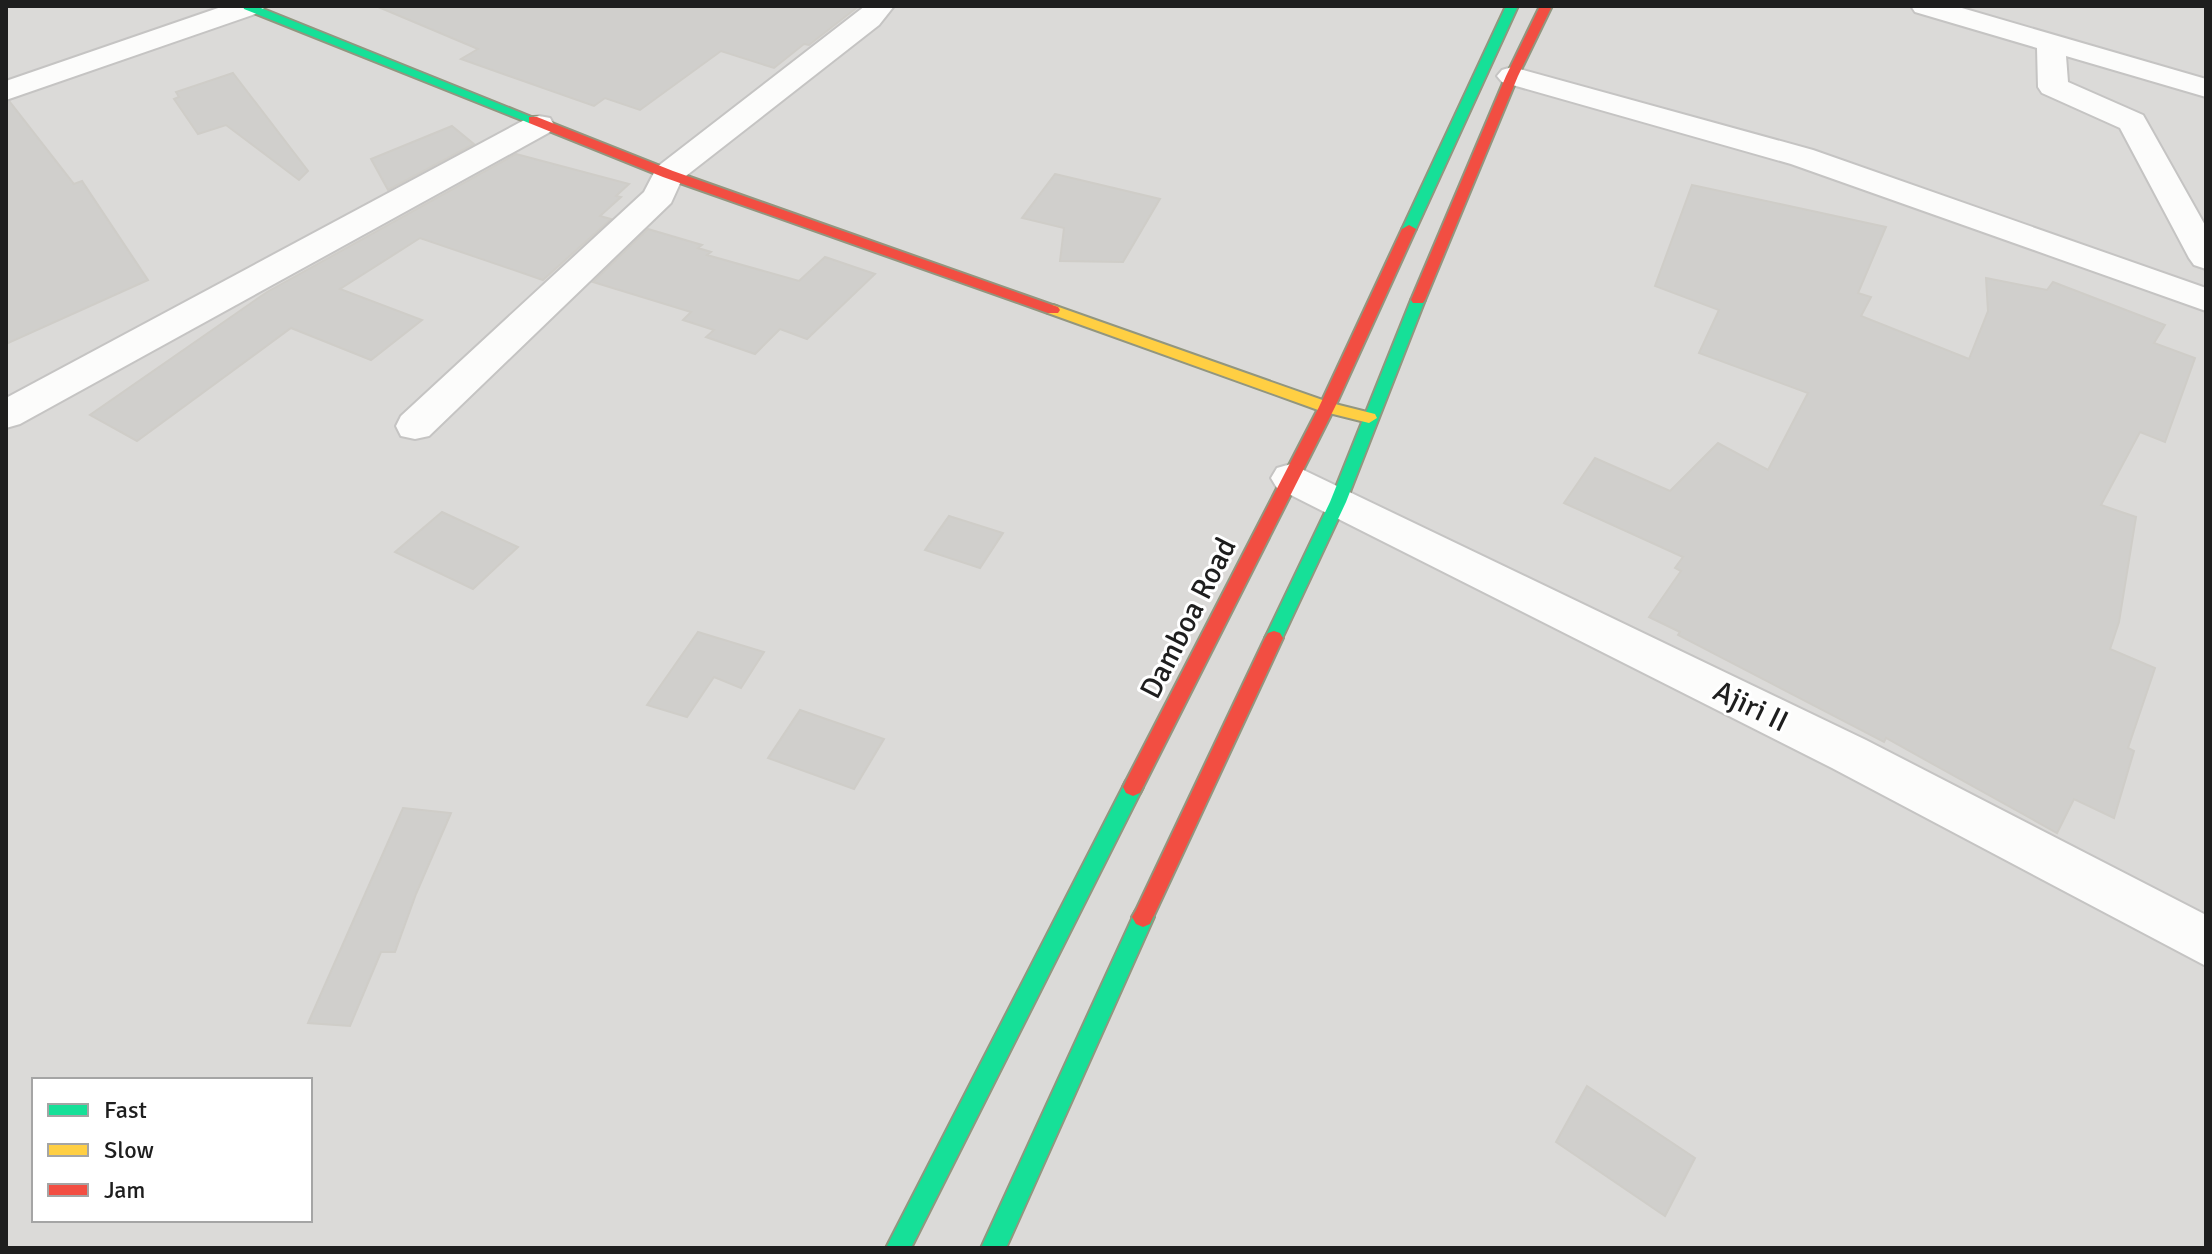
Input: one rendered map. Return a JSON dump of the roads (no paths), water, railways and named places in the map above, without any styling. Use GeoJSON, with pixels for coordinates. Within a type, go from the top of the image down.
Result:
{"type":"FeatureCollection","features":[{"type":"Feature","properties":{"kind":"main road"},"geometry":{"type":"LineString","coordinates":[[250,6],[539,125],[668,174],[1327,407],[1369,418]]}},
{"type":"Feature","properties":{"kind":"main road","name":"Damboa Road"},"geometry":{"type":"LineString","coordinates":[[898,1248],[1327,407],[1512,6]]}},
{"type":"Feature","properties":{"kind":"main road"},"geometry":{"type":"LineString","coordinates":[[993,1248],[1165,869],[1338,502],[1369,418],[1512,76],[1546,6]]}},
{"type":"Feature","properties":{"kind":"street"},"geometry":{"type":"LineString","coordinates":[[6,91],[250,6]]}},
{"type":"Feature","properties":{"kind":"street"},"geometry":{"type":"LineString","coordinates":[[415,426],[659,196],[668,174],[869,19],[880,6]]}},
{"type":"Feature","properties":{"kind":"street"},"geometry":{"type":"LineString","coordinates":[[1925,6],[2206,88]]}},
{"type":"Feature","properties":{"kind":"street"},"geometry":{"type":"LineString","coordinates":[[2051,43],[2053,87],[2132,122],[2206,258]]}},
{"type":"Feature","properties":{"kind":"street"},"geometry":{"type":"LineString","coordinates":[[1512,76],[1802,157],[2206,300]]}},
{"type":"Feature","properties":{"kind":"street"},"geometry":{"type":"LineString","coordinates":[[9,409],[539,125]]}},
{"type":"Feature","properties":{"kind":"street","name":"Ajiri II"},"geometry":{"type":"LineString","coordinates":[[1291,478],[1835,747],[2206,942]]}}]}
